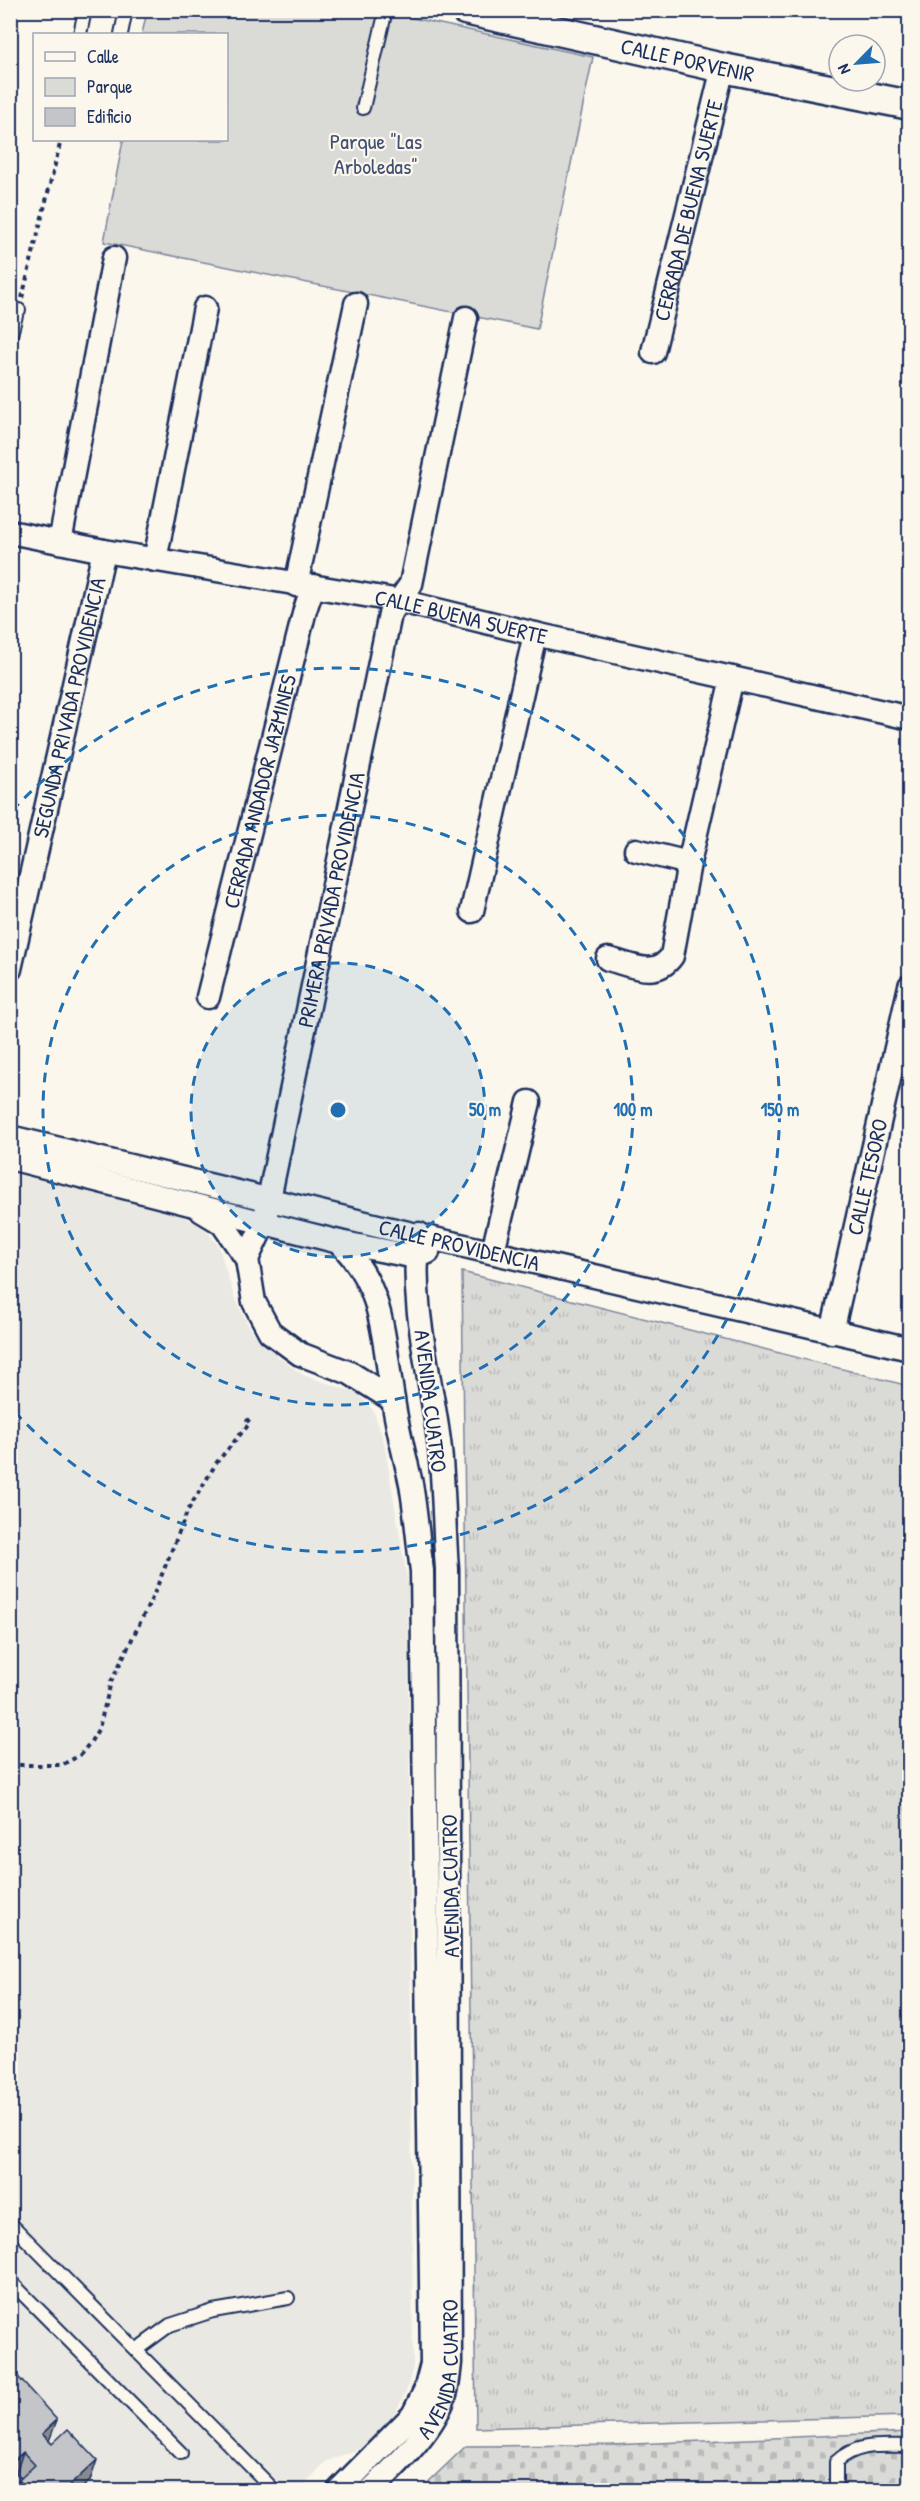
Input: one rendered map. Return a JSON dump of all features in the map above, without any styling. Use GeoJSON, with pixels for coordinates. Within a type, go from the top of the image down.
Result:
{"type":"FeatureCollection","features":[{"type":"Feature","properties":{"kind":"street","name":"CALLE PORVENIR"},"geometry":{"type":"LineString","coordinates":[[465,10],[723,68],[909,105]]}},
{"type":"Feature","properties":{"kind":"street","name":"CERRADA DE BUENA SUERTE"},"geometry":{"type":"LineString","coordinates":[[653,352],[723,68]]}},
{"type":"Feature","properties":{"kind":"street"},"geometry":{"type":"LineString","coordinates":[[60,542],[114,258]]}},
{"type":"Feature","properties":{"kind":"street","name":"CERRADA ANDADOR JAZMINES"},"geometry":{"type":"LineString","coordinates":[[208,997],[299,631],[305,586],[356,304]]}},
{"type":"Feature","properties":{"kind":"street"},"geometry":{"type":"LineString","coordinates":[[155,560],[205,308]]}},
{"type":"Feature","properties":{"kind":"street","name":"PRIMERA PRIVADA PROVIDENCIA"},"geometry":{"type":"LineString","coordinates":[[247,1259],[264,1223],[390,614],[411,584],[466,318]]}},
{"type":"Feature","properties":{"kind":"street","name":"CALLE BUENA SUERTE"},"geometry":{"type":"LineString","coordinates":[[10,532],[104,551],[400,601],[535,634],[909,718]]}},
{"type":"Feature","properties":{"kind":"street","name":"SEGUNDA PRIVADA PROVIDENCIA"},"geometry":{"type":"LineString","coordinates":[[10,969],[104,551]]}},
{"type":"Feature","properties":{"kind":"street"},"geometry":{"type":"LineString","coordinates":[[472,910],[535,634]]}},
{"type":"Feature","properties":{"kind":"street"},"geometry":{"type":"LineString","coordinates":[[608,959],[653,971],[665,967],[672,956],[689,863],[732,678]]}},
{"type":"Feature","properties":{"kind":"street"},"geometry":{"type":"LineString","coordinates":[[636,850],[689,863]]}},
{"type":"Feature","properties":{"kind":"street","name":"CALLE TESORO"},"geometry":{"type":"LineString","coordinates":[[832,1332],[909,986]]}},
{"type":"Feature","properties":{"kind":"street"},"geometry":{"type":"LineString","coordinates":[[493,1251],[529,1102]]}},
{"type":"Feature","properties":{"kind":"street","name":"CALLE PROVIDENCIA"},"geometry":{"type":"LineString","coordinates":[[10,1137],[268,1200],[909,1349]]}},
{"type":"Feature","properties":{"kind":"street","name":"CALLE PROVIDENCIA"},"geometry":{"type":"LineString","coordinates":[[10,1158],[339,1242],[416,1257]]}},
{"type":"Feature","properties":{"kind":"street","name":"AVENIDA CUATRO"},"geometry":{"type":"LineString","coordinates":[[187,1202],[222,1223],[247,1259],[254,1302],[270,1332],[300,1354],[350,1373],[393,1400]]}},
{"type":"Feature","properties":{"kind":"street","name":"AVENIDA CUATRO"},"geometry":{"type":"LineString","coordinates":[[371,2490],[403,2458],[434,2417],[446,2393],[450,2363],[447,1569],[440,1449],[427,1375],[416,1257],[419,1234]]}},
{"type":"Feature","properties":{"kind":"street","name":"AVENIDA CUATRO"},"geometry":{"type":"LineString","coordinates":[[339,1242],[356,1258],[368,1278],[380,1310],[393,1400],[411,1485],[422,1571],[432,2364],[425,2391],[413,2415],[339,2490]]}},
{"type":"Feature","properties":{"kind":"street"},"geometry":{"type":"LineString","coordinates":[[416,1257],[455,1243]]}},
{"type":"Feature","properties":{"kind":"street"},"geometry":{"type":"LineString","coordinates":[[427,1972],[450,1972]]}},
{"type":"Feature","properties":{"kind":"lane"},"geometry":{"type":"LineString","coordinates":[[81,33],[85,10]]}},
{"type":"Feature","properties":{"kind":"lane"},"geometry":{"type":"LineString","coordinates":[[121,33],[126,10]]}},
{"type":"Feature","properties":{"kind":"lane"},"geometry":{"type":"LineString","coordinates":[[363,108],[386,10]]}},
{"type":"Feature","properties":{"kind":"lane"},"geometry":{"type":"LineString","coordinates":[[10,338],[17,312],[20,310]]}},
{"type":"Feature","properties":{"kind":"lane"},"geometry":{"type":"LineString","coordinates":[[10,2223],[274,2490]]}},
{"type":"Feature","properties":{"kind":"lane"},"geometry":{"type":"LineString","coordinates":[[10,2281],[181,2453]]}},
{"type":"Feature","properties":{"kind":"lane"},"geometry":{"type":"LineString","coordinates":[[136,2350],[170,2325],[213,2311],[288,2298]]}},
{"type":"Feature","properties":{"kind":"lane"},"geometry":{"type":"LineString","coordinates":[[836,2490],[836,2462],[846,2452],[858,2447],[909,2446]]}},
{"type":"Feature","properties":{"kind":"path"},"geometry":{"type":"LineString","coordinates":[[20,310],[61,141]]}},
{"type":"Feature","properties":{"kind":"path"},"geometry":{"type":"LineString","coordinates":[[10,1765],[62,1765],[80,1755],[90,1743],[99,1728],[111,1682],[154,1594],[188,1510],[217,1462],[250,1423],[246,1418]]}},
{"type":"Feature","properties":{"kind":"shaded area"},"geometry":{"type":"Polygon","coordinates":[[[11,1173],[180,1214],[205,1229],[218,1245],[234,1296],[250,1329],[278,1357],[303,1375],[357,1393],[373,1410],[384,1442],[408,1584],[413,2367],[407,2390],[395,2413],[379,2431],[361,2448],[325,2462],[300,2490],[11,2490],[11,1173]]]}},
{"type":"Feature","properties":{"kind":"green space","name":"Parque \"Las Arboledas\""},"geometry":{"type":"Polygon","coordinates":[[[147,11],[380,11],[593,57],[537,329],[104,242],[123,141],[228,141],[228,33],[142,33],[147,11]]]}},
{"type":"Feature","properties":{"kind":"green space"},"geometry":{"type":"Polygon","coordinates":[[[462,1272],[909,1386],[909,2416],[476,2428],[462,1272]]]}},
{"type":"Feature","properties":{"kind":"green space"},"geometry":{"type":"Polygon","coordinates":[[[909,2432],[909,2490],[420,2490],[466,2446],[612,2445],[909,2432]]]}},
{"type":"Feature","properties":{"kind":"building"},"geometry":{"type":"Polygon","coordinates":[[[10,2368],[57,2420],[42,2434],[52,2444],[68,2429],[97,2460],[65,2490],[28,2490],[19,2480],[35,2465],[23,2452],[10,2464],[10,2368]]]}}]}
